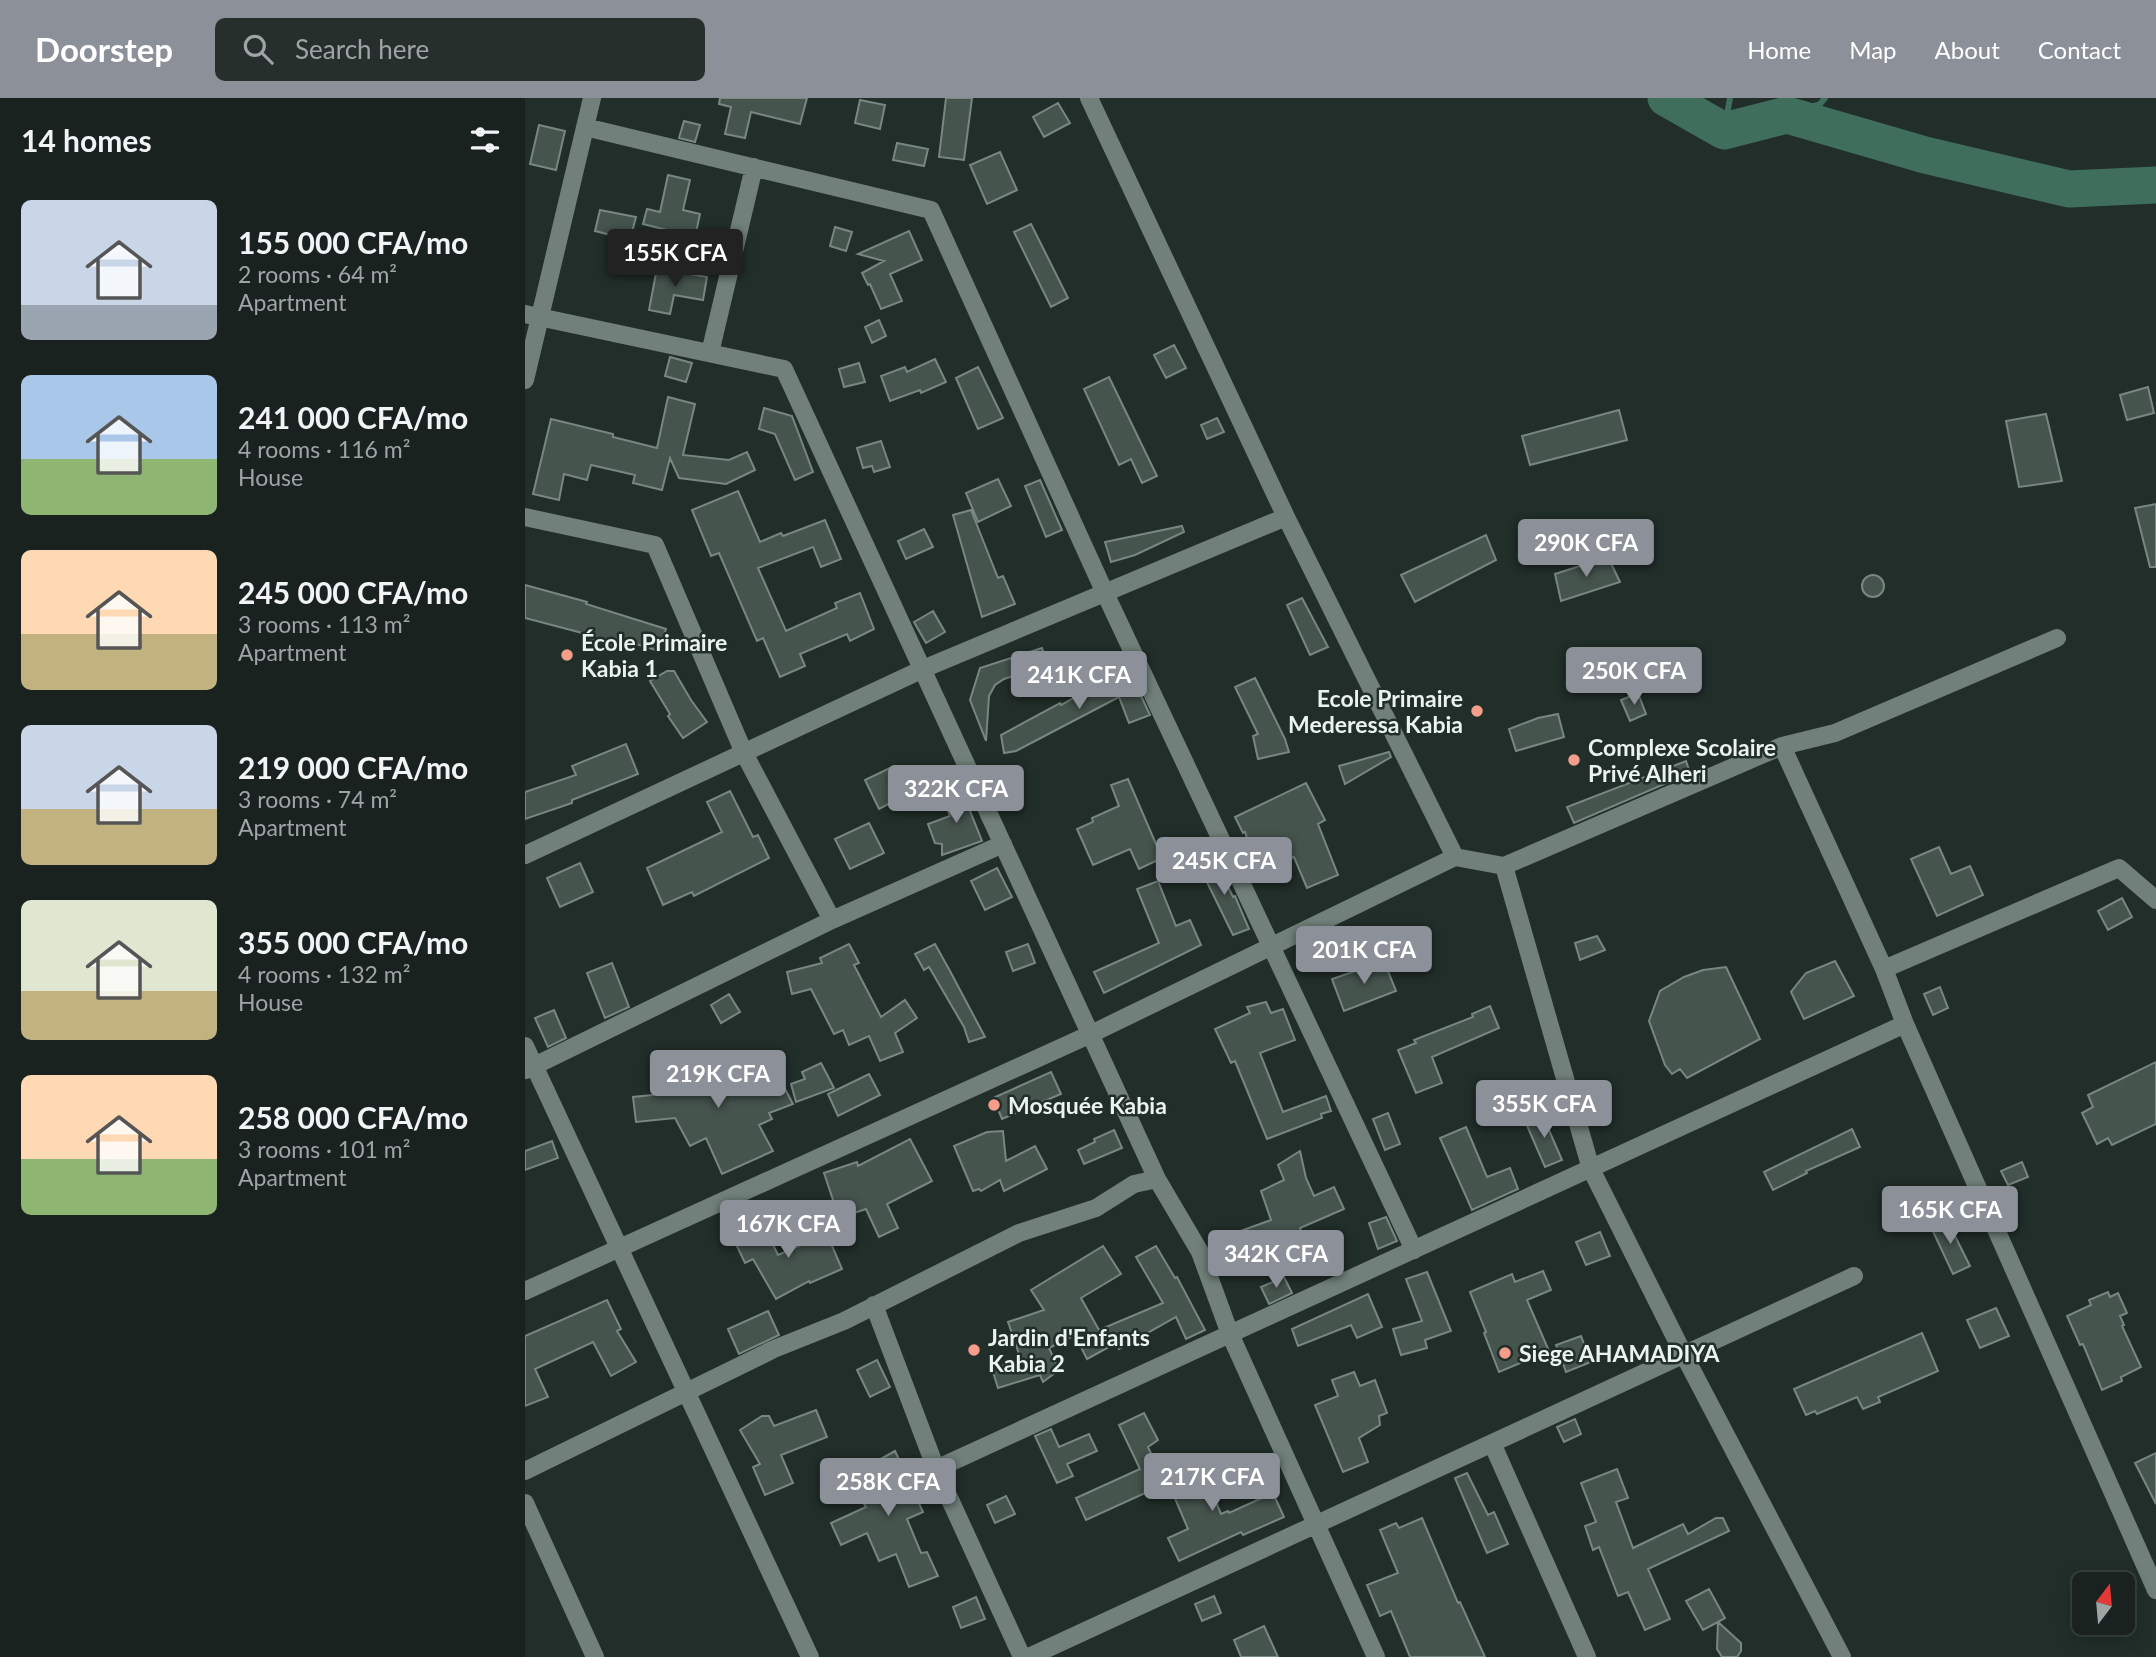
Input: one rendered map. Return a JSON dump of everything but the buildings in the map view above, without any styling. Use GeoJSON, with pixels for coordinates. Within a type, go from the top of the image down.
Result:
{"type":"FeatureCollection","features":[{"type":"Feature","properties":{"kind":"street"},"geometry":{"type":"LineString","coordinates":[[525,380],[532,315],[592,98]]}},
{"type":"Feature","properties":{"kind":"street"},"geometry":{"type":"LineString","coordinates":[[1089,98],[1286,517],[1455,857]]}},
{"type":"Feature","properties":{"kind":"street"},"geometry":{"type":"LineString","coordinates":[[585,127],[930,210],[1105,593],[1414,1250]]}},
{"type":"Feature","properties":{"kind":"street"},"geometry":{"type":"LineString","coordinates":[[710,353],[754,167]]}},
{"type":"Feature","properties":{"kind":"street"},"geometry":{"type":"LineString","coordinates":[[532,315],[784,369],[1157,1179],[1200,1252],[1230,1334],[1376,1657]]}},
{"type":"Feature","properties":{"kind":"street"},"geometry":{"type":"LineString","coordinates":[[525,517],[655,545],[744,753],[832,920]]}},
{"type":"Feature","properties":{"kind":"street"},"geometry":{"type":"LineString","coordinates":[[525,855],[923,669],[1286,517]]}},
{"type":"Feature","properties":{"kind":"street"},"geometry":{"type":"LineString","coordinates":[[525,1291],[1091,1034],[1455,857],[1504,866],[1782,746],[1835,733],[2057,638]]}},
{"type":"Feature","properties":{"kind":"street"},"geometry":{"type":"LineString","coordinates":[[1782,746],[1884,969],[1905,1024],[2156,1590]]}},
{"type":"Feature","properties":{"kind":"street"},"geometry":{"type":"LineString","coordinates":[[530,1068],[832,920],[1003,844]]}},
{"type":"Feature","properties":{"kind":"street"},"geometry":{"type":"LineString","coordinates":[[1504,866],[1591,1169],[1842,1657]]}},
{"type":"Feature","properties":{"kind":"street"},"geometry":{"type":"LineString","coordinates":[[1884,969],[2119,868],[2156,900]]}},
{"type":"Feature","properties":{"kind":"street"},"geometry":{"type":"LineString","coordinates":[[936,1469],[1905,1024]]}},
{"type":"Feature","properties":{"kind":"street"},"geometry":{"type":"LineString","coordinates":[[525,1046],[530,1068],[619,1248],[810,1657]]}},
{"type":"Feature","properties":{"kind":"street"},"geometry":{"type":"LineString","coordinates":[[525,1471],[774,1349],[844,1321],[1019,1233],[1096,1208],[1135,1184],[1157,1179]]}},
{"type":"Feature","properties":{"kind":"street"},"geometry":{"type":"LineString","coordinates":[[1029,1657],[1854,1276]]}},
{"type":"Feature","properties":{"kind":"street"},"geometry":{"type":"LineString","coordinates":[[874,1305],[936,1469],[1022,1657]]}},
{"type":"Feature","properties":{"kind":"street"},"geometry":{"type":"LineString","coordinates":[[1492,1443],[1587,1657]]}},
{"type":"Feature","properties":{"kind":"street"},"geometry":{"type":"LineString","coordinates":[[525,1503],[595,1657]]}},
{"type":"Feature","properties":{"kind":"waterway"},"geometry":{"type":"LineString","coordinates":[[1666,98],[1724,131],[1787,115],[1925,155],[2069,189],[2156,185]]}},
{"type":"Feature","properties":{"kind":"waterway"},"geometry":{"type":"LineString","coordinates":[[1724,131],[1730,98]]}},
{"type":"Feature","properties":{"kind":"waterway"},"geometry":{"type":"LineString","coordinates":[[1787,115],[1820,104],[1825,98]]}},
{"type":"Feature","properties":{"kind":"place","name":"École Primaire Kabia 1"},"geometry":{"type":"Point","coordinates":[567,655]}},
{"type":"Feature","properties":{"kind":"place","name":"Ecole Primaire Mederessa Kabia"},"geometry":{"type":"Point","coordinates":[1477,711]}},
{"type":"Feature","properties":{"kind":"place","name":"Complexe Scolaire Privé Alheri"},"geometry":{"type":"Point","coordinates":[1574,760]}},
{"type":"Feature","properties":{"kind":"place","name":"Mosquée Kabia"},"geometry":{"type":"Point","coordinates":[994,1105]}},
{"type":"Feature","properties":{"kind":"place","name":"Jardin d'Enfants Kabia 2"},"geometry":{"type":"Point","coordinates":[974,1350]}},
{"type":"Feature","properties":{"kind":"place","name":"Siege AHAMADIYA"},"geometry":{"type":"Point","coordinates":[1505,1353]}}]}
